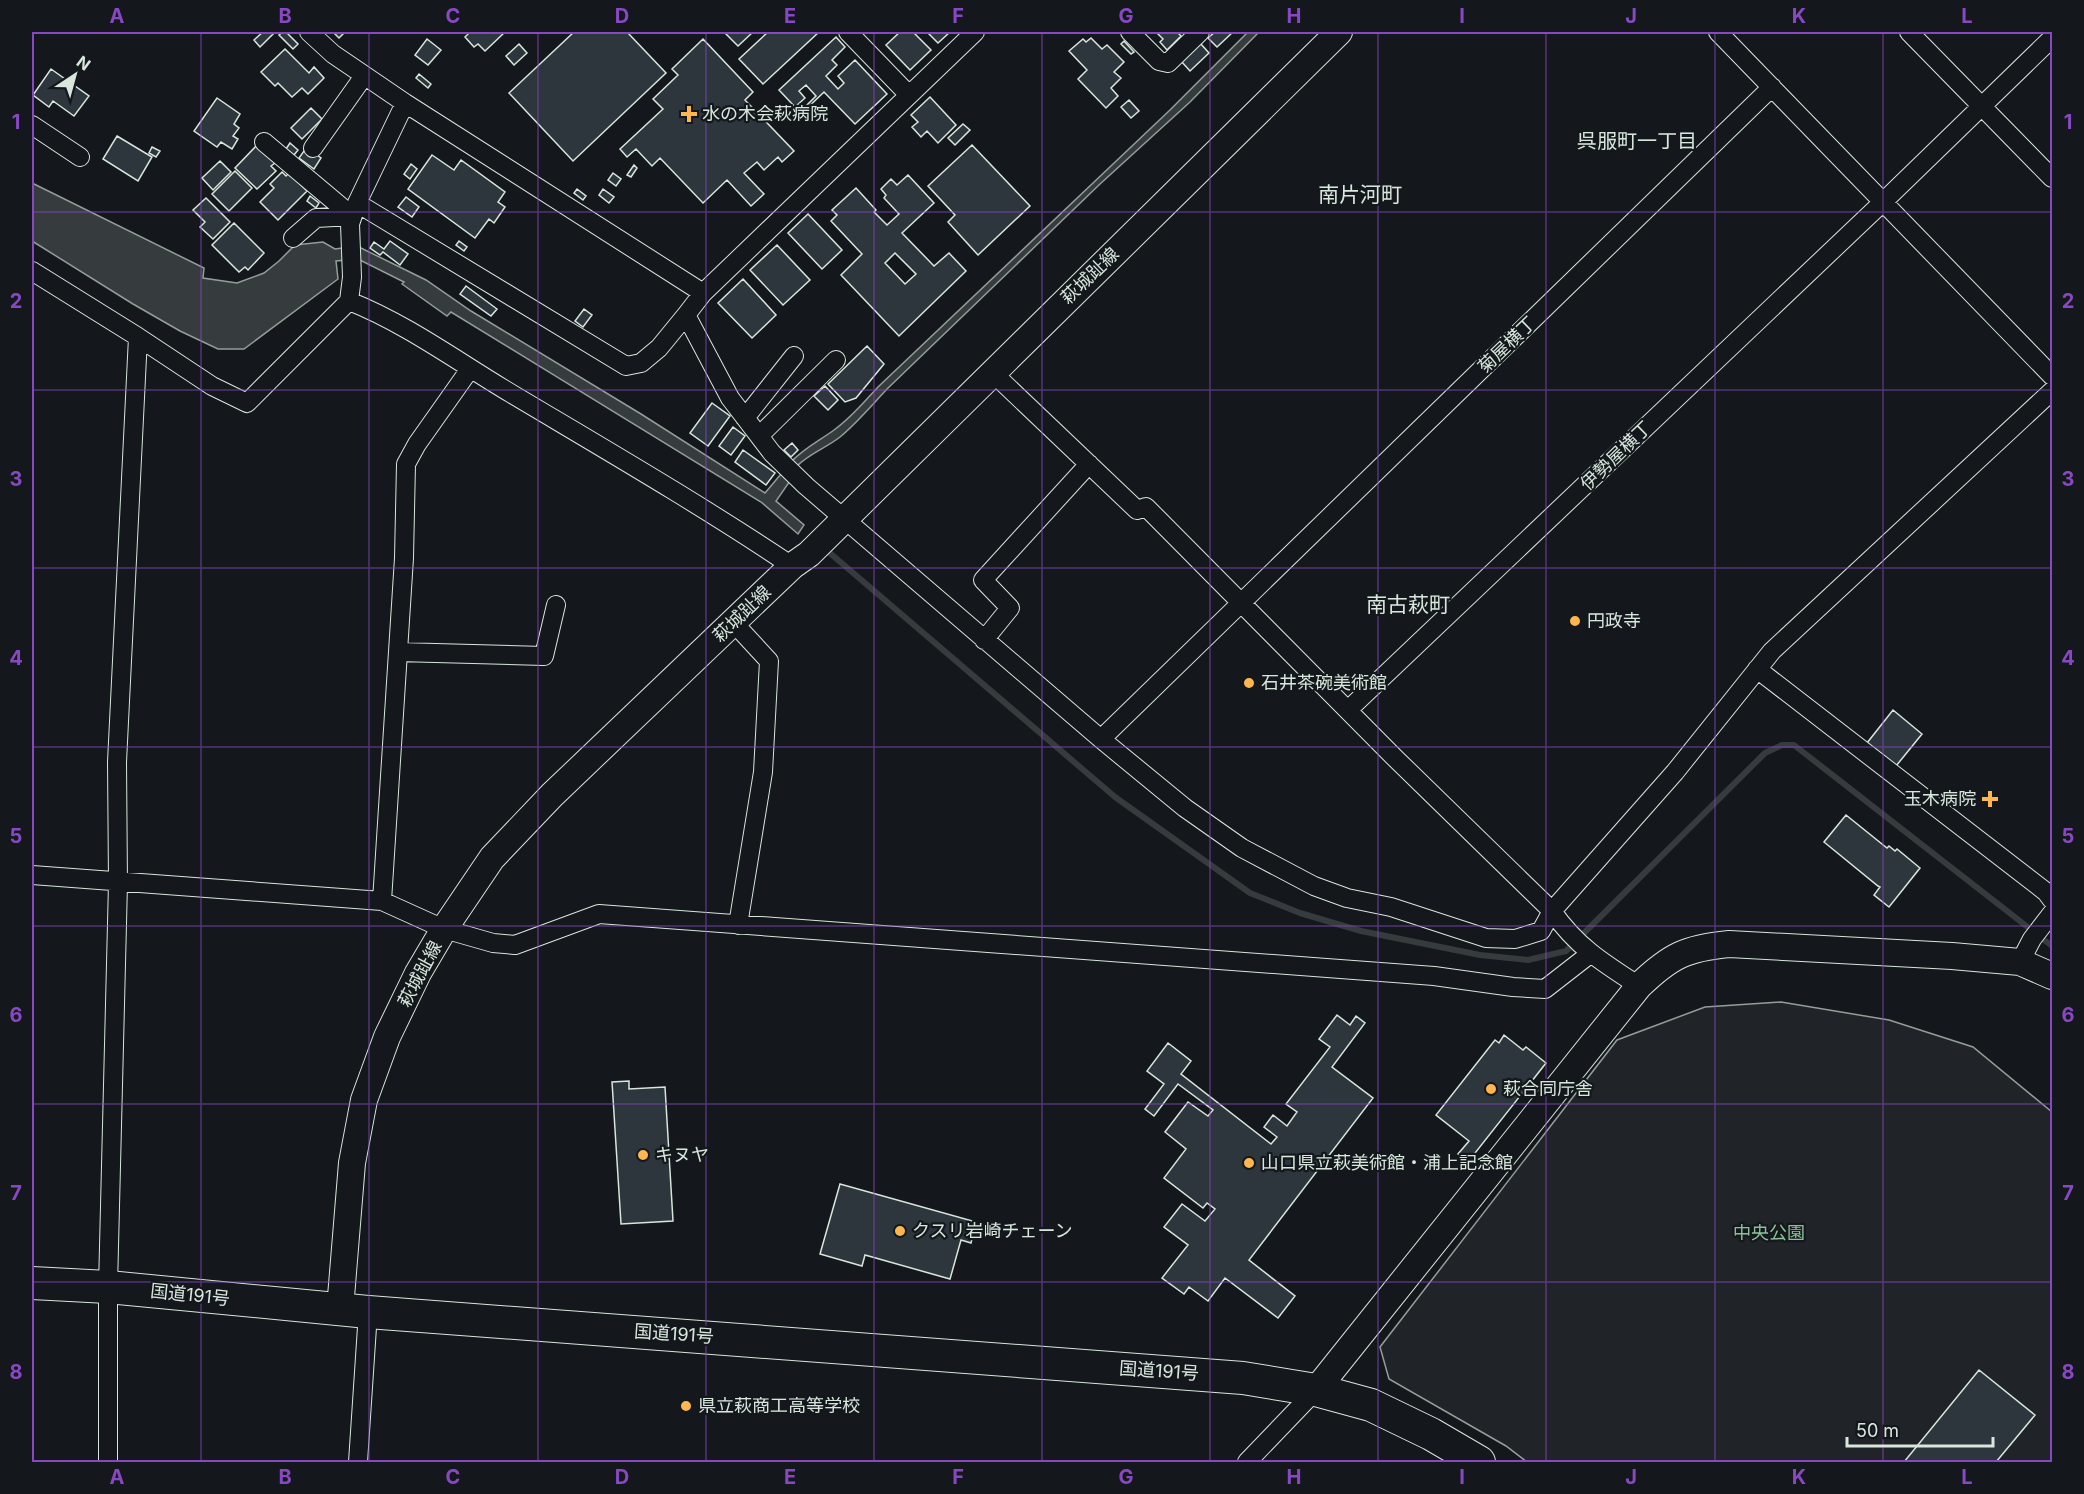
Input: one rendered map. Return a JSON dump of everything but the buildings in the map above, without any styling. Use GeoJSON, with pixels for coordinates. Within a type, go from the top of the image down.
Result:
{"type":"FeatureCollection","features":[{"type":"Feature","properties":{"kind":"highway","name":"国道191号"},"geometry":{"type":"LineString","coordinates":[[32,1283],[108,1287],[354,1311],[1243,1378],[1316,1390],[1371,1405],[1479,1462]]}},
{"type":"Feature","properties":{"kind":"highway","name":"国道191号"},"geometry":{"type":"LineString","coordinates":[[1316,1390],[1364,1422],[1441,1462]]}},
{"type":"Feature","properties":{"kind":"main road","name":"萩城趾線"},"geometry":{"type":"LineString","coordinates":[[354,1311],[352,1163],[364,1100],[387,1037],[418,973],[444,929],[492,858],[552,795],[733,622],[845,519],[1339,32]]}},
{"type":"Feature","properties":{"kind":"main road"},"geometry":{"type":"LineString","coordinates":[[1316,1390],[1639,986],[1660,966],[1681,953],[1703,946],[1729,944],[1941,955],[2020,962],[2052,976]]}},
{"type":"Feature","properties":{"kind":"street"},"geometry":{"type":"LineString","coordinates":[[309,32],[333,54],[364,76],[704,293]]}},
{"type":"Feature","properties":{"kind":"street"},"geometry":{"type":"LineString","coordinates":[[264,142],[353,214],[626,366],[641,363],[659,348],[704,293],[975,32]]}},
{"type":"Feature","properties":{"kind":"street"},"geometry":{"type":"LineString","coordinates":[[1135,33],[1159,61],[1167,63],[1200,32]]}},
{"type":"Feature","properties":{"kind":"street"},"geometry":{"type":"LineString","coordinates":[[1718,32],[2052,376]]}},
{"type":"Feature","properties":{"kind":"street"},"geometry":{"type":"LineString","coordinates":[[1909,32],[2052,178]]}},
{"type":"Feature","properties":{"kind":"street"},"geometry":{"type":"LineString","coordinates":[[852,33],[909,95]]}},
{"type":"Feature","properties":{"kind":"street","name":"伊勢屋横丁"},"geometry":{"type":"LineString","coordinates":[[1348,710],[1884,201],[2052,38]]}},
{"type":"Feature","properties":{"kind":"street"},"geometry":{"type":"LineString","coordinates":[[313,147],[364,76]]}},
{"type":"Feature","properties":{"kind":"street","name":"菊屋横丁"},"geometry":{"type":"LineString","coordinates":[[1101,739],[1772,87]]}},
{"type":"Feature","properties":{"kind":"street"},"geometry":{"type":"LineString","coordinates":[[32,271],[212,386],[248,403],[349,301],[352,277],[353,214],[405,103]]}},
{"type":"Feature","properties":{"kind":"street"},"geometry":{"type":"LineString","coordinates":[[32,125],[80,157]]}},
{"type":"Feature","properties":{"kind":"street"},"geometry":{"type":"LineString","coordinates":[[293,238],[316,218],[353,214]]}},
{"type":"Feature","properties":{"kind":"street"},"geometry":{"type":"LineString","coordinates":[[349,301],[377,312],[408,329],[470,369],[719,517],[801,560]]}},
{"type":"Feature","properties":{"kind":"street"},"geometry":{"type":"LineString","coordinates":[[686,315],[730,398],[772,453],[806,486],[984,640],[1185,808],[1242,848],[1314,886],[1347,898],[1391,907],[1486,938],[1515,939],[1541,930],[1552,911],[1676,772],[1772,651],[2052,391]]}},
{"type":"Feature","properties":{"kind":"street"},"geometry":{"type":"LineString","coordinates":[[108,1462],[108,1287],[118,882],[117,762],[138,337]]}},
{"type":"Feature","properties":{"kind":"street"},"geometry":{"type":"LineString","coordinates":[[745,418],[794,356]]}},
{"type":"Feature","properties":{"kind":"street"},"geometry":{"type":"LineString","coordinates":[[759,436],[836,360]]}},
{"type":"Feature","properties":{"kind":"street"},"geometry":{"type":"LineString","coordinates":[[382,901],[404,558],[406,464],[417,444],[470,369]]}},
{"type":"Feature","properties":{"kind":"street"},"geometry":{"type":"LineString","coordinates":[[992,372],[1137,510],[1146,507],[1396,759],[1552,911],[1565,930],[1586,950],[1639,986]]}},
{"type":"Feature","properties":{"kind":"street"},"geometry":{"type":"LineString","coordinates":[[984,640],[1010,608],[983,580],[1089,464]]}},
{"type":"Feature","properties":{"kind":"street"},"geometry":{"type":"LineString","coordinates":[[398,652],[544,656],[556,605]]}},
{"type":"Feature","properties":{"kind":"street"},"geometry":{"type":"LineString","coordinates":[[733,622],[769,661],[763,772],[738,925]]}},
{"type":"Feature","properties":{"kind":"street"},"geometry":{"type":"LineString","coordinates":[[1757,669],[2046,892],[2052,900]]}},
{"type":"Feature","properties":{"kind":"street"},"geometry":{"type":"LineString","coordinates":[[32,875],[382,901],[444,929],[493,943],[515,945],[599,914],[1434,976],[1545,989],[1586,950]]}},
{"type":"Feature","properties":{"kind":"street"},"geometry":{"type":"LineString","coordinates":[[2020,962],[2036,934],[2052,913]]}},
{"type":"Feature","properties":{"kind":"street"},"geometry":{"type":"LineString","coordinates":[[354,1311],[358,1462]]}},
{"type":"Feature","properties":{"kind":"street"},"geometry":{"type":"LineString","coordinates":[[1247,1462],[1316,1390]]}},
{"type":"Feature","properties":{"kind":"green space","name":"中央公園"},"geometry":{"type":"Polygon","coordinates":[[[1781,1002],[1889,1020],[1973,1047],[2052,1112],[2052,1462],[1527,1462],[1506,1446],[1389,1379],[1380,1347],[1617,1040],[1705,1007],[1781,1002]]]}},
{"type":"Feature","properties":{"kind":"shaded area"},"geometry":{"type":"Polygon","coordinates":[[[1248,32],[1259,32],[1190,102],[1100,184],[887,389],[852,426],[835,441],[797,466],[791,462],[852,415],[878,387],[1170,110],[1248,32]]]}},
{"type":"Feature","properties":{"kind":"shaded area"},"geometry":{"type":"Polygon","coordinates":[[[32,183],[204,268],[203,278],[237,283],[264,273],[295,245],[323,242],[335,249],[357,246],[426,280],[471,311],[641,414],[765,493],[781,474],[790,481],[776,501],[804,525],[798,534],[761,502],[451,312],[447,316],[402,284],[404,282],[358,259],[336,261],[338,279],[244,349],[218,349],[180,331],[133,304],[32,241],[32,183]]]}},
{"type":"Feature","properties":{"kind":"waterway"},"geometry":{"type":"LineString","coordinates":[[824,548],[1115,797],[1250,893],[1300,913],[1361,931],[1480,955],[1528,960],[1566,951],[1765,753],[1782,745],[1794,745],[2052,946]]}},
{"type":"Feature","properties":{"kind":"place","name":"水の木会萩病院"},"geometry":{"type":"Point","coordinates":[689,114]}},
{"type":"Feature","properties":{"kind":"place","name":"円政寺"},"geometry":{"type":"Point","coordinates":[1575,621]}},
{"type":"Feature","properties":{"kind":"place","name":"石井茶碗美術館"},"geometry":{"type":"Point","coordinates":[1249,683]}},
{"type":"Feature","properties":{"kind":"place","name":"玉木病院"},"geometry":{"type":"Point","coordinates":[1990,799]}},
{"type":"Feature","properties":{"kind":"place","name":"萩合同庁舎"},"geometry":{"type":"Point","coordinates":[1491,1089]}},
{"type":"Feature","properties":{"kind":"place","name":"キヌヤ"},"geometry":{"type":"Point","coordinates":[643,1155]}},
{"type":"Feature","properties":{"kind":"place","name":"山口県立萩美術館・浦上記念館"},"geometry":{"type":"Point","coordinates":[1249,1163]}},
{"type":"Feature","properties":{"kind":"place","name":"クスリ岩崎チェーン"},"geometry":{"type":"Point","coordinates":[900,1231]}},
{"type":"Feature","properties":{"kind":"place","name":"県立萩商工高等学校"},"geometry":{"type":"Point","coordinates":[686,1406]}},
{"type":"Feature","properties":{"kind":"district","name":"呉服町一丁目"},"geometry":{"type":"Point","coordinates":[1637,141]}},
{"type":"Feature","properties":{"kind":"district","name":"南片河町"},"geometry":{"type":"Point","coordinates":[1360,195]}},
{"type":"Feature","properties":{"kind":"district","name":"南古萩町"},"geometry":{"type":"Point","coordinates":[1408,605]}}]}
